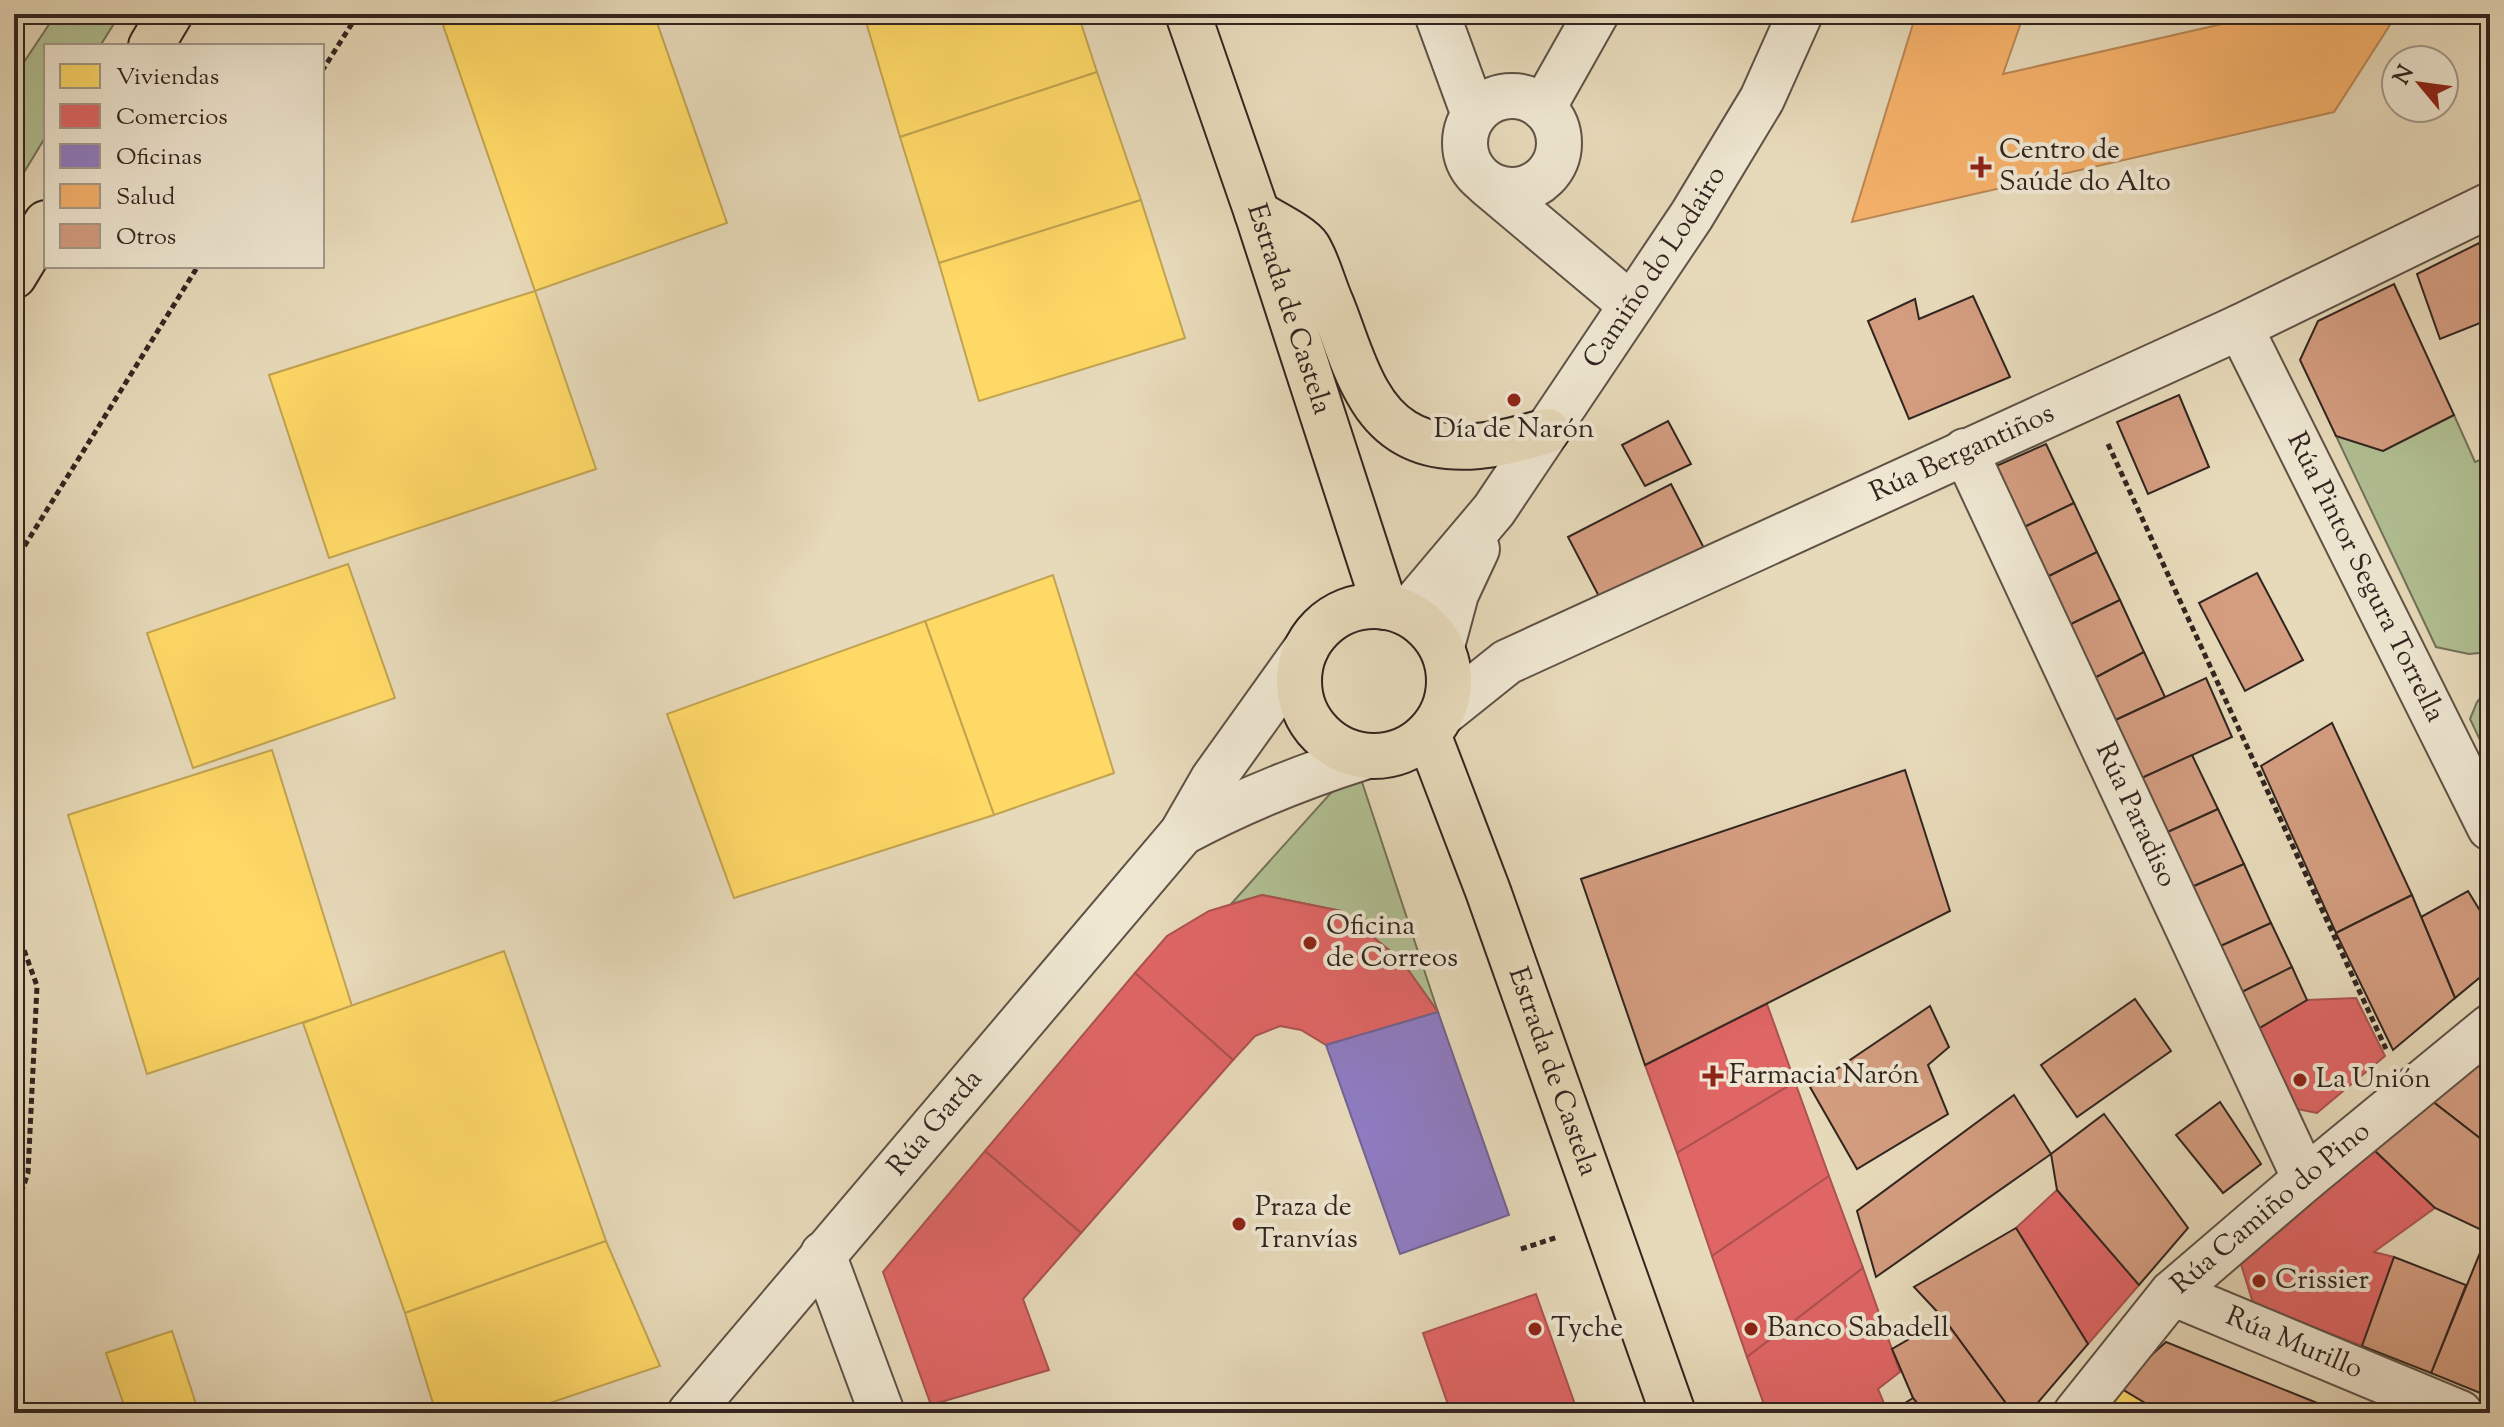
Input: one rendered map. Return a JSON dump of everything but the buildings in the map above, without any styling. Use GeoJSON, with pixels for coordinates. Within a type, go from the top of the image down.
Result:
{"type":"FeatureCollection","features":[{"type":"Feature","properties":{"kind":"main road"},"geometry":{"type":"LineString","coordinates":[[152,44],[170,14]]}},
{"type":"Feature","properties":{"kind":"main road","name":"Estrada de Castela"},"geometry":{"type":"LineString","coordinates":[[1188,14],[1396,610]]}},
{"type":"Feature","properties":{"kind":"main road"},"geometry":{"type":"LineString","coordinates":[[1257,213],[1307,244],[1367,393],[1385,417],[1404,432],[1427,442],[1474,448],[1501,445],[1547,431]]}},
{"type":"Feature","properties":{"kind":"main road"},"geometry":{"type":"LineString","coordinates":[[14,276],[44,226]]}},
{"type":"Feature","properties":{"kind":"main road"},"geometry":{"type":"LineString","coordinates":[[1362,607],[1396,610],[1427,627],[1442,646],[1448,669],[1449,692],[1435,724],[1410,748],[1388,756],[1364,757],[1342,750],[1323,737],[1308,719],[1300,696],[1299,671],[1306,649],[1320,628],[1340,614],[1362,607]]}},
{"type":"Feature","properties":{"kind":"main road","name":"Estrada de Castela"},"geometry":{"type":"LineString","coordinates":[[1435,724],[1488,891],[1673,1413]]}},
{"type":"Feature","properties":{"kind":"street"},"geometry":{"type":"LineString","coordinates":[[1437,14],[1474,115]]}},
{"type":"Feature","properties":{"kind":"street"},"geometry":{"type":"LineString","coordinates":[[1543,108],[1596,14]]}},
{"type":"Feature","properties":{"kind":"street","name":"Camiño do Lodairo"},"geometry":{"type":"LineString","coordinates":[[1442,646],[1456,594],[1494,510],[1692,215],[1762,99],[1800,14]]}},
{"type":"Feature","properties":{"kind":"street"},"geometry":{"type":"LineString","coordinates":[[1487,184],[1502,190],[1518,191],[1546,177],[1554,165],[1560,150],[1559,134],[1553,119],[1530,99],[1515,96],[1486,104],[1474,115],[1467,129],[1465,145],[1468,160],[1476,174],[1487,184],[1631,305]]}},
{"type":"Feature","properties":{"kind":"street"},"geometry":{"type":"LineString","coordinates":[[1546,177],[1553,242]]}},
{"type":"Feature","properties":{"kind":"street","name":"Rúa Bergantiños"},"geometry":{"type":"LineString","coordinates":[[1435,724],[1507,662],[2240,327],[2490,205]]}},
{"type":"Feature","properties":{"kind":"street","name":"Rúa Pintor Segura Torrella"},"geometry":{"type":"LineString","coordinates":[[2240,327],[2490,828]]}},
{"type":"Feature","properties":{"kind":"street","name":"Rúa Paradiso"},"geometry":{"type":"LineString","coordinates":[[1965,451],[2305,1179]]}},
{"type":"Feature","properties":{"kind":"street","name":"Camiño do Lodairo"},"geometry":{"type":"LineString","coordinates":[[1396,610],[1494,510]]}},
{"type":"Feature","properties":{"kind":"street","name":"Rúa Garda"},"geometry":{"type":"LineString","coordinates":[[690,1413],[1182,833],[1213,779],[1306,649]]}},
{"type":"Feature","properties":{"kind":"street","name":"Rúa Garda"},"geometry":{"type":"LineString","coordinates":[[1182,833],[1231,807],[1302,776],[1364,757]]}},
{"type":"Feature","properties":{"kind":"street","name":"Rúa Camiño do Pino"},"geometry":{"type":"LineString","coordinates":[[2076,1413],[2172,1293],[2490,1027]]}},
{"type":"Feature","properties":{"kind":"street"},"geometry":{"type":"LineString","coordinates":[[823,1254],[882,1413]]}},
{"type":"Feature","properties":{"kind":"street","name":"Rúa Murillo"},"geometry":{"type":"LineString","coordinates":[[2172,1293],[2460,1413]]}},
{"type":"Feature","properties":{"kind":"path"},"geometry":{"type":"LineString","coordinates":[[324,68],[358,14]]}},
{"type":"Feature","properties":{"kind":"path"},"geometry":{"type":"LineString","coordinates":[[14,563],[197,268]]}},
{"type":"Feature","properties":{"kind":"path"},"geometry":{"type":"LineString","coordinates":[[2086,396],[2407,1095]]}},
{"type":"Feature","properties":{"kind":"path"},"geometry":{"type":"LineString","coordinates":[[14,922],[37,986],[28,1173],[14,1214]]}},
{"type":"Feature","properties":{"kind":"path"},"geometry":{"type":"LineString","coordinates":[[966,1413],[988,1407]]}},
{"type":"Feature","properties":{"kind":"green space"},"geometry":{"type":"Polygon","coordinates":[[[56,14],[120,14],[101,44],[44,44],[44,139],[14,189],[14,77],[56,14]]]}},
{"type":"Feature","properties":{"kind":"green space"},"geometry":{"type":"Polygon","coordinates":[[[2454,415],[2475,462],[2490,456],[2490,652],[2469,654],[2436,647],[2336,436],[2383,451],[2454,415]]]}},
{"type":"Feature","properties":{"kind":"green space"},"geometry":{"type":"Polygon","coordinates":[[[2490,686],[2490,761],[2470,719],[2477,702],[2490,686]]]}},
{"type":"Feature","properties":{"kind":"green space"},"geometry":{"type":"Polygon","coordinates":[[[1347,779],[1362,782],[1438,1012],[1401,960],[1341,911],[1262,895],[1231,904],[1338,785],[1347,779]]]}},
{"type":"Feature","properties":{"kind":"place","name":"Centro de Saúde do Alto"},"geometry":{"type":"Point","coordinates":[1981,167]}},
{"type":"Feature","properties":{"kind":"place","name":"Día de Narón"},"geometry":{"type":"Point","coordinates":[1514,400]}},
{"type":"Feature","properties":{"kind":"place","name":"Oficina de Correos"},"geometry":{"type":"Point","coordinates":[1310,943]}},
{"type":"Feature","properties":{"kind":"place","name":"Farmacia Narón"},"geometry":{"type":"Point","coordinates":[1713,1076]}},
{"type":"Feature","properties":{"kind":"place","name":"La Unión"},"geometry":{"type":"Point","coordinates":[2300,1080]}},
{"type":"Feature","properties":{"kind":"place","name":"Praza de Tranvías"},"geometry":{"type":"Point","coordinates":[1239,1224]}},
{"type":"Feature","properties":{"kind":"place","name":"Crissier"},"geometry":{"type":"Point","coordinates":[2259,1281]}},
{"type":"Feature","properties":{"kind":"place","name":"Tyche"},"geometry":{"type":"Point","coordinates":[1535,1329]}},
{"type":"Feature","properties":{"kind":"place","name":"Banco Sabadell"},"geometry":{"type":"Point","coordinates":[1751,1329]}}]}
